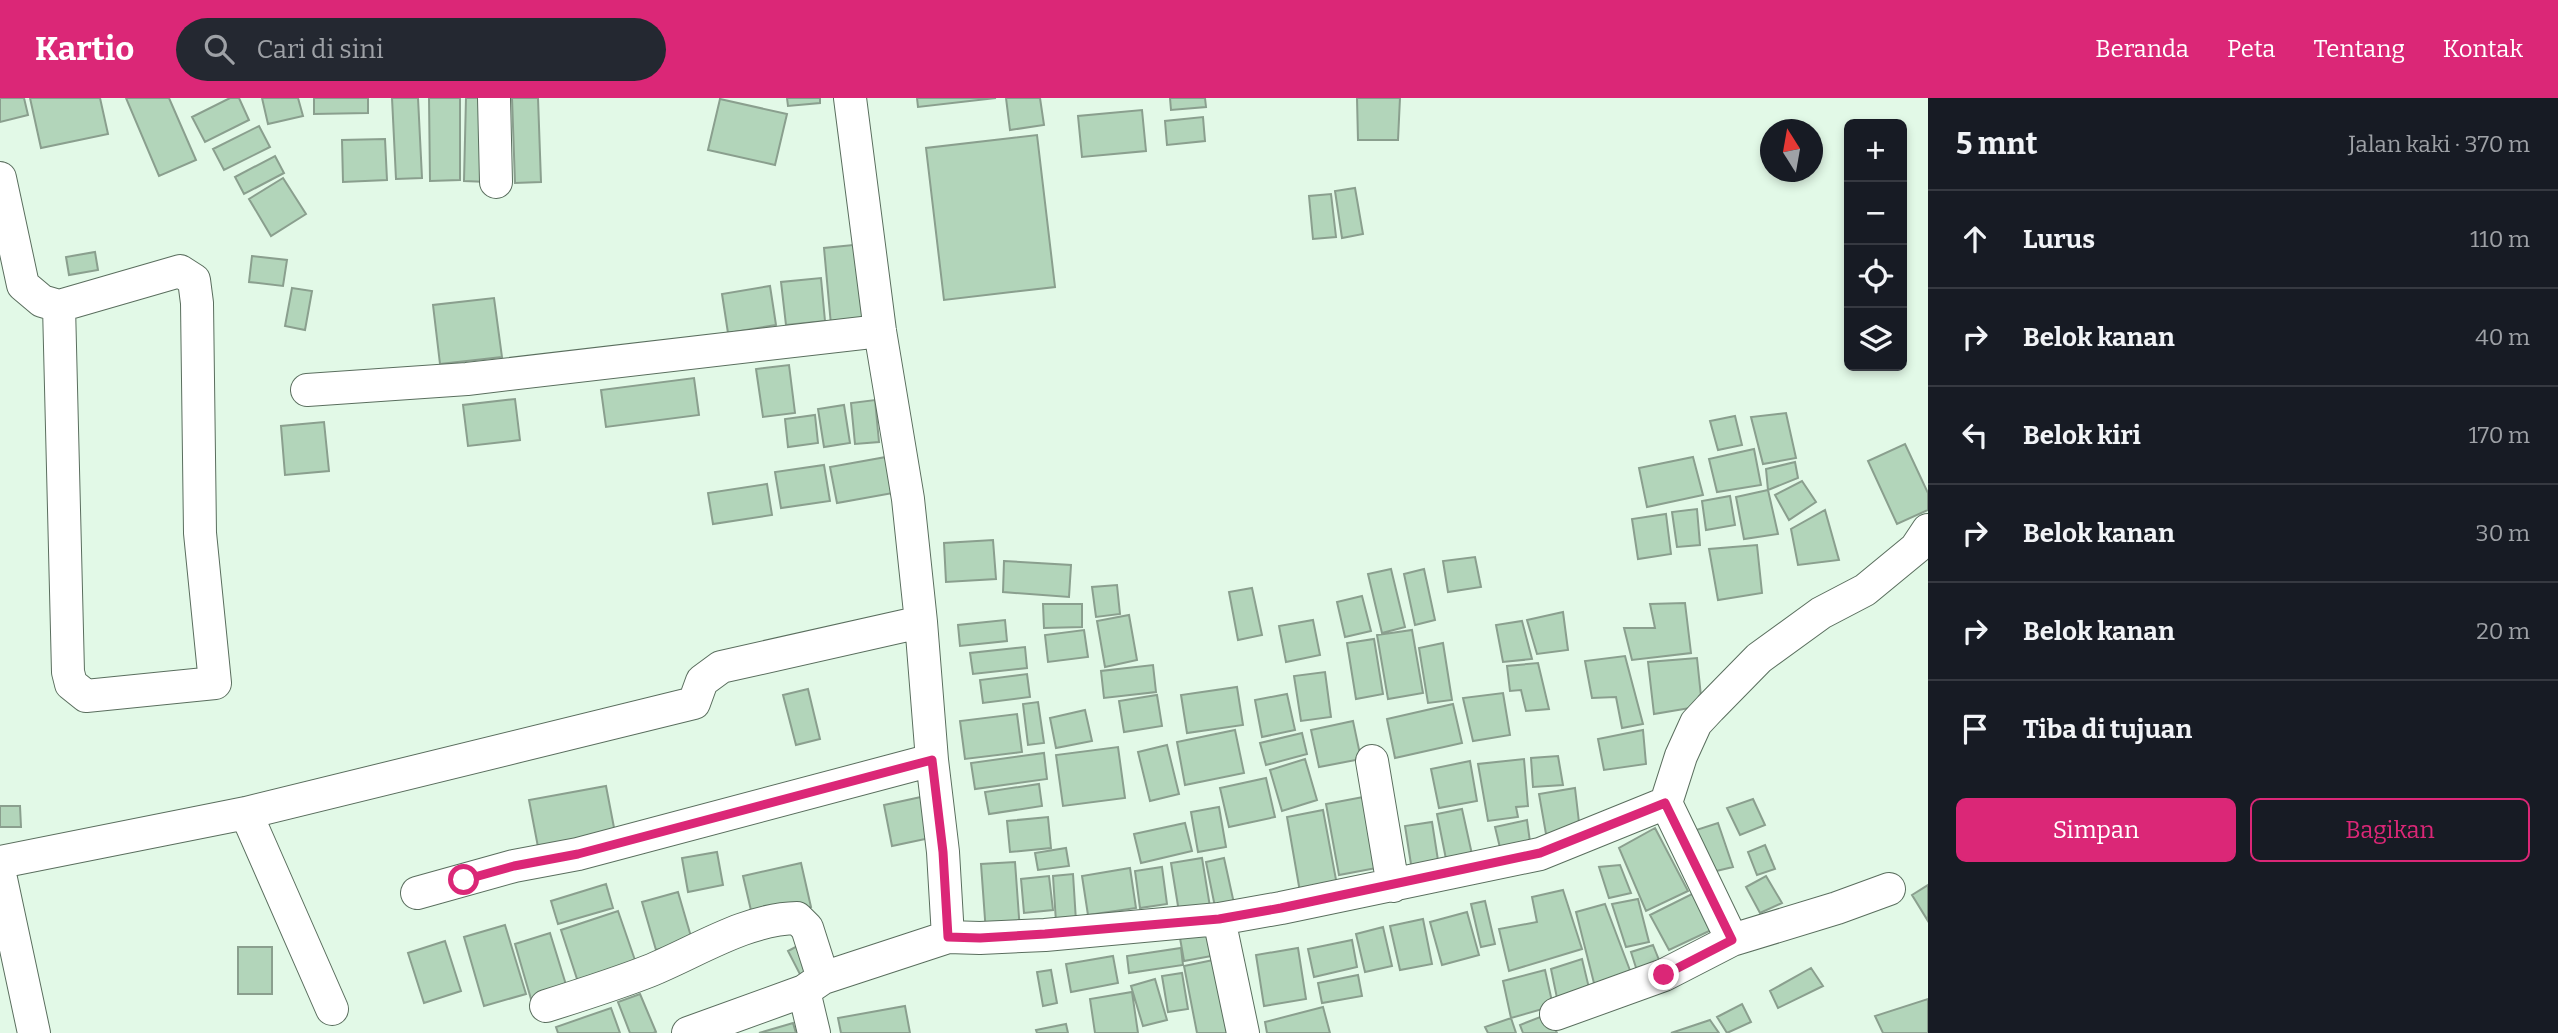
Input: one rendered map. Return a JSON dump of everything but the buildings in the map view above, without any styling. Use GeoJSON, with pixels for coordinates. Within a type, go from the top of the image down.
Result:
{"type":"FeatureCollection","features":[{"type":"Feature","properties":{"kind":"street"},"geometry":{"type":"LineString","coordinates":[[494,98],[496,182]]}},
{"type":"Feature","properties":{"kind":"street"},"geometry":{"type":"LineString","coordinates":[[850,98],[880,331],[908,499],[943,852],[948,937]]}},
{"type":"Feature","properties":{"kind":"street"},"geometry":{"type":"LineString","coordinates":[[0,178],[23,285],[42,301],[59,306],[180,271],[194,280],[197,303],[200,533],[215,684],[86,696],[71,684],[68,672],[59,306]]}},
{"type":"Feature","properties":{"kind":"street"},"geometry":{"type":"LineString","coordinates":[[307,390],[467,379],[880,331]]}},
{"type":"Feature","properties":{"kind":"street"},"geometry":{"type":"LineString","coordinates":[[1732,940],[1665,803],[1696,723],[1759,658],[1821,613],[1866,590],[1916,548],[1928,530]]}},
{"type":"Feature","properties":{"kind":"street"},"geometry":{"type":"LineString","coordinates":[[0,862],[246,813],[694,703],[702,681],[721,667],[921,622]]}},
{"type":"Feature","properties":{"kind":"street"},"geometry":{"type":"LineString","coordinates":[[417,892],[514,866],[578,854],[932,760]]}},
{"type":"Feature","properties":{"kind":"street"},"geometry":{"type":"LineString","coordinates":[[1372,761],[1392,886]]}},
{"type":"Feature","properties":{"kind":"street"},"geometry":{"type":"LineString","coordinates":[[688,1033],[814,984],[948,937],[1032,935],[1219,919],[1392,886],[1540,853],[1665,803]]}},
{"type":"Feature","properties":{"kind":"street"},"geometry":{"type":"LineString","coordinates":[[246,813],[332,1009]]}},
{"type":"Feature","properties":{"kind":"street"},"geometry":{"type":"LineString","coordinates":[[0,874],[5,926],[34,1033]]}},
{"type":"Feature","properties":{"kind":"street"},"geometry":{"type":"LineString","coordinates":[[1556,1014],[1664,975],[1732,940],[1889,889]]}},
{"type":"Feature","properties":{"kind":"street"},"geometry":{"type":"LineString","coordinates":[[546,1006],[649,971],[750,928],[783,918],[797,918],[807,928],[814,984],[814,1033]]}},
{"type":"Feature","properties":{"kind":"street"},"geometry":{"type":"LineString","coordinates":[[1219,919],[1243,1033]]}},
{"type":"Feature","properties":{"kind":"route"},"geometry":{"type":"LineString","coordinates":[[464,880],[514,866],[578,854],[932,760],[943,852],[948,937],[1045,934],[1219,919],[1392,886],[1540,853],[1665,803],[1732,940],[1664,975]]}}]}
